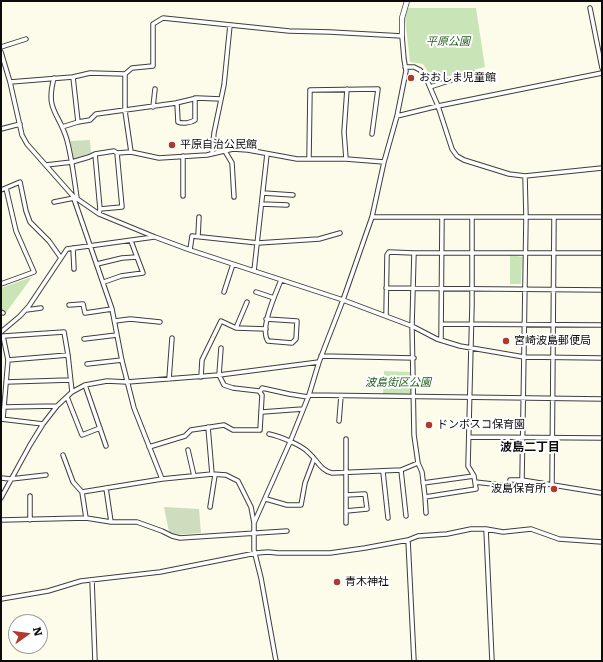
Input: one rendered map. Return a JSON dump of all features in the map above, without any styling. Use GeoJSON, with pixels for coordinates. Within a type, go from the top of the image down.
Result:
{"type":"FeatureCollection","features":[{"type":"Feature","properties":{"kind":"street"},"geometry":{"type":"LineString","coordinates":[[276,661],[256,553],[254,550],[254,524],[266,499],[308,396],[321,356],[343,300],[372,217],[384,162],[397,116],[406,71],[402,36],[402,18],[407,1]]}},
{"type":"Feature","properties":{"kind":"street"},"geometry":{"type":"LineString","coordinates":[[590,8],[602,68]]}},
{"type":"Feature","properties":{"kind":"street"},"geometry":{"type":"LineString","coordinates":[[10,82],[73,77],[90,73],[125,74],[132,68],[153,66],[153,24],[164,18],[289,32],[330,32],[402,36]]}},
{"type":"Feature","properties":{"kind":"street"},"geometry":{"type":"LineString","coordinates":[[212,153],[214,133],[224,85],[230,26]]}},
{"type":"Feature","properties":{"kind":"street"},"geometry":{"type":"LineString","coordinates":[[1,47],[26,39]]}},
{"type":"Feature","properties":{"kind":"street"},"geometry":{"type":"LineString","coordinates":[[1,52],[10,82],[22,135],[27,144],[75,197],[99,214],[190,250],[343,300],[412,326],[441,340],[471,348],[524,357],[602,358]]}},
{"type":"Feature","properties":{"kind":"street"},"geometry":{"type":"LineString","coordinates":[[405,67],[414,67],[420,70],[426,78],[438,106],[452,149],[457,156],[470,162],[509,174],[525,176],[602,168]]}},
{"type":"Feature","properties":{"kind":"street"},"geometry":{"type":"LineString","coordinates":[[397,116],[602,72]]}},
{"type":"Feature","properties":{"kind":"street"},"geometry":{"type":"LineString","coordinates":[[430,87],[473,73]]}},
{"type":"Feature","properties":{"kind":"street"},"geometry":{"type":"LineString","coordinates":[[125,74],[125,111],[131,152]]}},
{"type":"Feature","properties":{"kind":"street"},"geometry":{"type":"LineString","coordinates":[[73,77],[78,122]]}},
{"type":"Feature","properties":{"kind":"street"},"geometry":{"type":"LineString","coordinates":[[54,78],[50,94],[50,102],[62,127],[72,162],[75,197],[112,309],[122,360],[134,408],[162,478]]}},
{"type":"Feature","properties":{"kind":"street"},"geometry":{"type":"LineString","coordinates":[[309,159],[310,90],[378,88],[372,134]]}},
{"type":"Feature","properties":{"kind":"street"},"geometry":{"type":"LineString","coordinates":[[153,107],[155,89]]}},
{"type":"Feature","properties":{"kind":"street"},"geometry":{"type":"LineString","coordinates":[[346,159],[344,132],[347,89]]}},
{"type":"Feature","properties":{"kind":"street"},"geometry":{"type":"LineString","coordinates":[[62,127],[90,120],[96,114],[153,107],[195,98],[221,99]]}},
{"type":"Feature","properties":{"kind":"street"},"geometry":{"type":"LineString","coordinates":[[177,103],[178,122],[192,122],[195,120],[195,98]]}},
{"type":"Feature","properties":{"kind":"street"},"geometry":{"type":"LineString","coordinates":[[1,129],[20,124]]}},
{"type":"Feature","properties":{"kind":"street"},"geometry":{"type":"LineString","coordinates":[[46,166],[72,162],[95,154],[114,152],[131,152],[159,158],[207,155],[233,149],[248,150],[297,159],[346,159],[384,162]]}},
{"type":"Feature","properties":{"kind":"street"},"geometry":{"type":"LineString","coordinates":[[225,151],[232,163],[234,197]]}},
{"type":"Feature","properties":{"kind":"street"},"geometry":{"type":"LineString","coordinates":[[100,208],[122,207],[117,153]]}},
{"type":"Feature","properties":{"kind":"street"},"geometry":{"type":"LineString","coordinates":[[95,154],[100,208],[99,214]]}},
{"type":"Feature","properties":{"kind":"street"},"geometry":{"type":"LineString","coordinates":[[254,271],[267,154]]}},
{"type":"Feature","properties":{"kind":"street"},"geometry":{"type":"LineString","coordinates":[[183,156],[183,196]]}},
{"type":"Feature","properties":{"kind":"street"},"geometry":{"type":"LineString","coordinates":[[522,480],[526,217],[525,176]]}},
{"type":"Feature","properties":{"kind":"street"},"geometry":{"type":"LineString","coordinates":[[1,190],[20,182],[26,212],[30,222],[49,241],[61,258]]}},
{"type":"Feature","properties":{"kind":"street"},"geometry":{"type":"LineString","coordinates":[[1,284],[34,272],[16,231],[6,188]]}},
{"type":"Feature","properties":{"kind":"street"},"geometry":{"type":"LineString","coordinates":[[263,193],[293,195]]}},
{"type":"Feature","properties":{"kind":"street"},"geometry":{"type":"LineString","coordinates":[[54,202],[75,197]]}},
{"type":"Feature","properties":{"kind":"street"},"geometry":{"type":"LineString","coordinates":[[262,204],[287,205]]}},
{"type":"Feature","properties":{"kind":"street"},"geometry":{"type":"LineString","coordinates":[[198,217],[198,236]]}},
{"type":"Feature","properties":{"kind":"street"},"geometry":{"type":"LineString","coordinates":[[372,217],[602,217]]}},
{"type":"Feature","properties":{"kind":"street"},"geometry":{"type":"LineString","coordinates":[[441,340],[442,217]]}},
{"type":"Feature","properties":{"kind":"street"},"geometry":{"type":"LineString","coordinates":[[425,498],[476,489],[474,476],[468,466],[472,217]]}},
{"type":"Feature","properties":{"kind":"street"},"geometry":{"type":"LineString","coordinates":[[552,484],[554,217]]}},
{"type":"Feature","properties":{"kind":"street"},"geometry":{"type":"LineString","coordinates":[[190,250],[192,236],[258,243],[319,239],[340,232]]}},
{"type":"Feature","properties":{"kind":"street"},"geometry":{"type":"LineString","coordinates":[[2,332],[26,310],[41,290],[67,249],[155,237]]}},
{"type":"Feature","properties":{"kind":"street"},"geometry":{"type":"LineString","coordinates":[[104,282],[121,276],[143,273],[131,241]]}},
{"type":"Feature","properties":{"kind":"street"},"geometry":{"type":"LineString","coordinates":[[73,248],[74,270]]}},
{"type":"Feature","properties":{"kind":"street"},"geometry":{"type":"LineString","coordinates":[[386,316],[387,255],[389,252],[602,253]]}},
{"type":"Feature","properties":{"kind":"street"},"geometry":{"type":"LineString","coordinates":[[414,253],[412,326],[414,358],[414,435],[418,463],[422,472],[426,513]]}},
{"type":"Feature","properties":{"kind":"street"},"geometry":{"type":"LineString","coordinates":[[98,264],[122,258],[137,257]]}},
{"type":"Feature","properties":{"kind":"street"},"geometry":{"type":"LineString","coordinates":[[224,292],[233,264]]}},
{"type":"Feature","properties":{"kind":"street"},"geometry":{"type":"LineString","coordinates":[[266,319],[297,321],[295,342],[268,341],[265,338],[266,319],[281,280]]}},
{"type":"Feature","properties":{"kind":"street"},"geometry":{"type":"LineString","coordinates":[[386,288],[602,290]]}},
{"type":"Feature","properties":{"kind":"street"},"geometry":{"type":"LineString","coordinates":[[256,292],[274,298]]}},
{"type":"Feature","properties":{"kind":"street"},"geometry":{"type":"LineString","coordinates":[[236,328],[247,302]]}},
{"type":"Feature","properties":{"kind":"street"},"geometry":{"type":"LineString","coordinates":[[69,305],[83,304],[85,313],[112,309]]}},
{"type":"Feature","properties":{"kind":"street"},"geometry":{"type":"LineString","coordinates":[[26,310],[41,308]]}},
{"type":"Feature","properties":{"kind":"street"},"geometry":{"type":"LineString","coordinates":[[115,321],[130,319],[160,322]]}},
{"type":"Feature","properties":{"kind":"street"},"geometry":{"type":"LineString","coordinates":[[202,377],[202,360],[221,321],[236,328],[266,329]]}},
{"type":"Feature","properties":{"kind":"street"},"geometry":{"type":"LineString","coordinates":[[442,324],[602,324]]}},
{"type":"Feature","properties":{"kind":"street"},"geometry":{"type":"LineString","coordinates":[[2,332],[64,332],[72,392]]}},
{"type":"Feature","properties":{"kind":"street"},"geometry":{"type":"LineString","coordinates":[[2,332],[8,360],[2,419],[43,424]]}},
{"type":"Feature","properties":{"kind":"street"},"geometry":{"type":"LineString","coordinates":[[84,339],[117,335]]}},
{"type":"Feature","properties":{"kind":"street"},"geometry":{"type":"LineString","coordinates":[[169,379],[172,338]]}},
{"type":"Feature","properties":{"kind":"street"},"geometry":{"type":"LineString","coordinates":[[221,348],[220,375],[224,385],[232,388],[260,392]]}},
{"type":"Feature","properties":{"kind":"street"},"geometry":{"type":"LineString","coordinates":[[8,360],[68,355]]}},
{"type":"Feature","properties":{"kind":"street"},"geometry":{"type":"LineString","coordinates":[[321,356],[414,358]]}},
{"type":"Feature","properties":{"kind":"street"},"geometry":{"type":"LineString","coordinates":[[87,364],[122,360]]}},
{"type":"Feature","properties":{"kind":"street"},"geometry":{"type":"LineString","coordinates":[[1,498],[30,444],[43,424],[66,397],[85,384],[107,381],[127,382],[202,377],[319,362]]}},
{"type":"Feature","properties":{"kind":"street"},"geometry":{"type":"LineString","coordinates":[[6,382],[70,380]]}},
{"type":"Feature","properties":{"kind":"street"},"geometry":{"type":"LineString","coordinates":[[85,384],[106,446]]}},
{"type":"Feature","properties":{"kind":"street"},"geometry":{"type":"LineString","coordinates":[[1,388],[6,388]]}},
{"type":"Feature","properties":{"kind":"street"},"geometry":{"type":"LineString","coordinates":[[260,392],[262,388],[289,394],[308,396],[602,399]]}},
{"type":"Feature","properties":{"kind":"street"},"geometry":{"type":"LineString","coordinates":[[149,447],[185,436],[191,430],[208,427],[224,425],[233,430],[260,430],[262,395],[260,392]]}},
{"type":"Feature","properties":{"kind":"street"},"geometry":{"type":"LineString","coordinates":[[339,421],[341,396]]}},
{"type":"Feature","properties":{"kind":"street"},"geometry":{"type":"LineString","coordinates":[[66,397],[82,435],[100,428]]}},
{"type":"Feature","properties":{"kind":"street"},"geometry":{"type":"LineString","coordinates":[[4,407],[57,406]]}},
{"type":"Feature","properties":{"kind":"street"},"geometry":{"type":"LineString","coordinates":[[262,412],[303,409]]}},
{"type":"Feature","properties":{"kind":"street"},"geometry":{"type":"LineString","coordinates":[[208,427],[214,475],[210,507]]}},
{"type":"Feature","properties":{"kind":"street"},"geometry":{"type":"LineString","coordinates":[[269,434],[290,442],[308,452],[324,471],[332,473],[383,472],[401,470],[418,463]]}},
{"type":"Feature","properties":{"kind":"street"},"geometry":{"type":"LineString","coordinates":[[469,437],[602,438]]}},
{"type":"Feature","properties":{"kind":"street"},"geometry":{"type":"LineString","coordinates":[[346,439],[346,523]]}},
{"type":"Feature","properties":{"kind":"street"},"geometry":{"type":"LineString","coordinates":[[188,450],[194,476]]}},
{"type":"Feature","properties":{"kind":"street"},"geometry":{"type":"LineString","coordinates":[[63,455],[73,482],[82,492],[86,518]]}},
{"type":"Feature","properties":{"kind":"street"},"geometry":{"type":"LineString","coordinates":[[266,499],[286,505],[301,505],[305,483],[314,459]]}},
{"type":"Feature","properties":{"kind":"street"},"geometry":{"type":"LineString","coordinates":[[401,470],[406,516]]}},
{"type":"Feature","properties":{"kind":"street"},"geometry":{"type":"LineString","coordinates":[[383,472],[388,518]]}},
{"type":"Feature","properties":{"kind":"street"},"geometry":{"type":"LineString","coordinates":[[1,478],[11,479],[46,475]]}},
{"type":"Feature","properties":{"kind":"street"},"geometry":{"type":"LineString","coordinates":[[82,492],[162,478],[226,475],[238,481],[250,507],[254,524]]}},
{"type":"Feature","properties":{"kind":"street"},"geometry":{"type":"LineString","coordinates":[[423,483],[474,476]]}},
{"type":"Feature","properties":{"kind":"street"},"geometry":{"type":"LineString","coordinates":[[475,482],[510,486],[510,480],[522,480],[602,493]]}},
{"type":"Feature","properties":{"kind":"street"},"geometry":{"type":"LineString","coordinates":[[106,488],[111,522]]}},
{"type":"Feature","properties":{"kind":"street"},"geometry":{"type":"LineString","coordinates":[[346,495],[365,494],[367,509],[346,511]]}},
{"type":"Feature","properties":{"kind":"street"},"geometry":{"type":"LineString","coordinates":[[30,496],[30,520]]}},
{"type":"Feature","properties":{"kind":"street"},"geometry":{"type":"LineString","coordinates":[[1,520],[86,518],[111,522],[137,522],[180,538],[253,532],[287,531]]}},
{"type":"Feature","properties":{"kind":"street"},"geometry":{"type":"LineString","coordinates":[[1,599],[41,593],[81,581],[160,572],[256,553],[330,553],[408,540],[418,536],[447,534],[471,529],[486,529],[503,532],[531,529],[559,539],[602,542]]}},
{"type":"Feature","properties":{"kind":"street"},"geometry":{"type":"LineString","coordinates":[[486,529],[492,661]]}},
{"type":"Feature","properties":{"kind":"street"},"geometry":{"type":"LineString","coordinates":[[408,540],[414,661]]}},
{"type":"Feature","properties":{"kind":"street"},"geometry":{"type":"LineString","coordinates":[[92,580],[95,661]]}},
{"type":"Feature","properties":{"kind":"green space","name":"平原公園"},"geometry":{"type":"Polygon","coordinates":[[[408,8],[476,8],[485,67],[433,80],[423,64],[410,62],[405,18],[408,8]]]}},
{"type":"Feature","properties":{"kind":"green space"},"geometry":{"type":"Polygon","coordinates":[[[90,140],[91,153],[74,160],[70,141],[90,140]]]}},
{"type":"Feature","properties":{"kind":"green space"},"geometry":{"type":"Polygon","coordinates":[[[510,255],[522,257],[521,284],[510,284],[510,255]]]}},
{"type":"Feature","properties":{"kind":"green space"},"geometry":{"type":"Polygon","coordinates":[[[32,277],[5,314],[1,309],[1,288],[32,277]]]}},
{"type":"Feature","properties":{"kind":"green space","name":"波島街区公園"},"geometry":{"type":"Polygon","coordinates":[[[384,371],[412,372],[411,395],[383,394],[384,371]]]}},
{"type":"Feature","properties":{"kind":"green space"},"geometry":{"type":"Polygon","coordinates":[[[164,507],[199,509],[201,533],[173,535],[169,532],[164,507]]]}},
{"type":"Feature","properties":{"kind":"place","name":"おおしま児童館"},"geometry":{"type":"Point","coordinates":[411,78]}},
{"type":"Feature","properties":{"kind":"place","name":"平原自治公民館"},"geometry":{"type":"Point","coordinates":[172,145]}},
{"type":"Feature","properties":{"kind":"place","name":"宮崎波島郵便局"},"geometry":{"type":"Point","coordinates":[506,341]}},
{"type":"Feature","properties":{"kind":"place","name":"ドンボスコ保育園"},"geometry":{"type":"Point","coordinates":[429,425]}},
{"type":"Feature","properties":{"kind":"place","name":"波島保育所"},"geometry":{"type":"Point","coordinates":[554,489]}},
{"type":"Feature","properties":{"kind":"place","name":"青木神社"},"geometry":{"type":"Point","coordinates":[337,582]}},
{"type":"Feature","properties":{"kind":"district","name":"波島二丁目"},"geometry":{"type":"Point","coordinates":[530,447]}}]}
